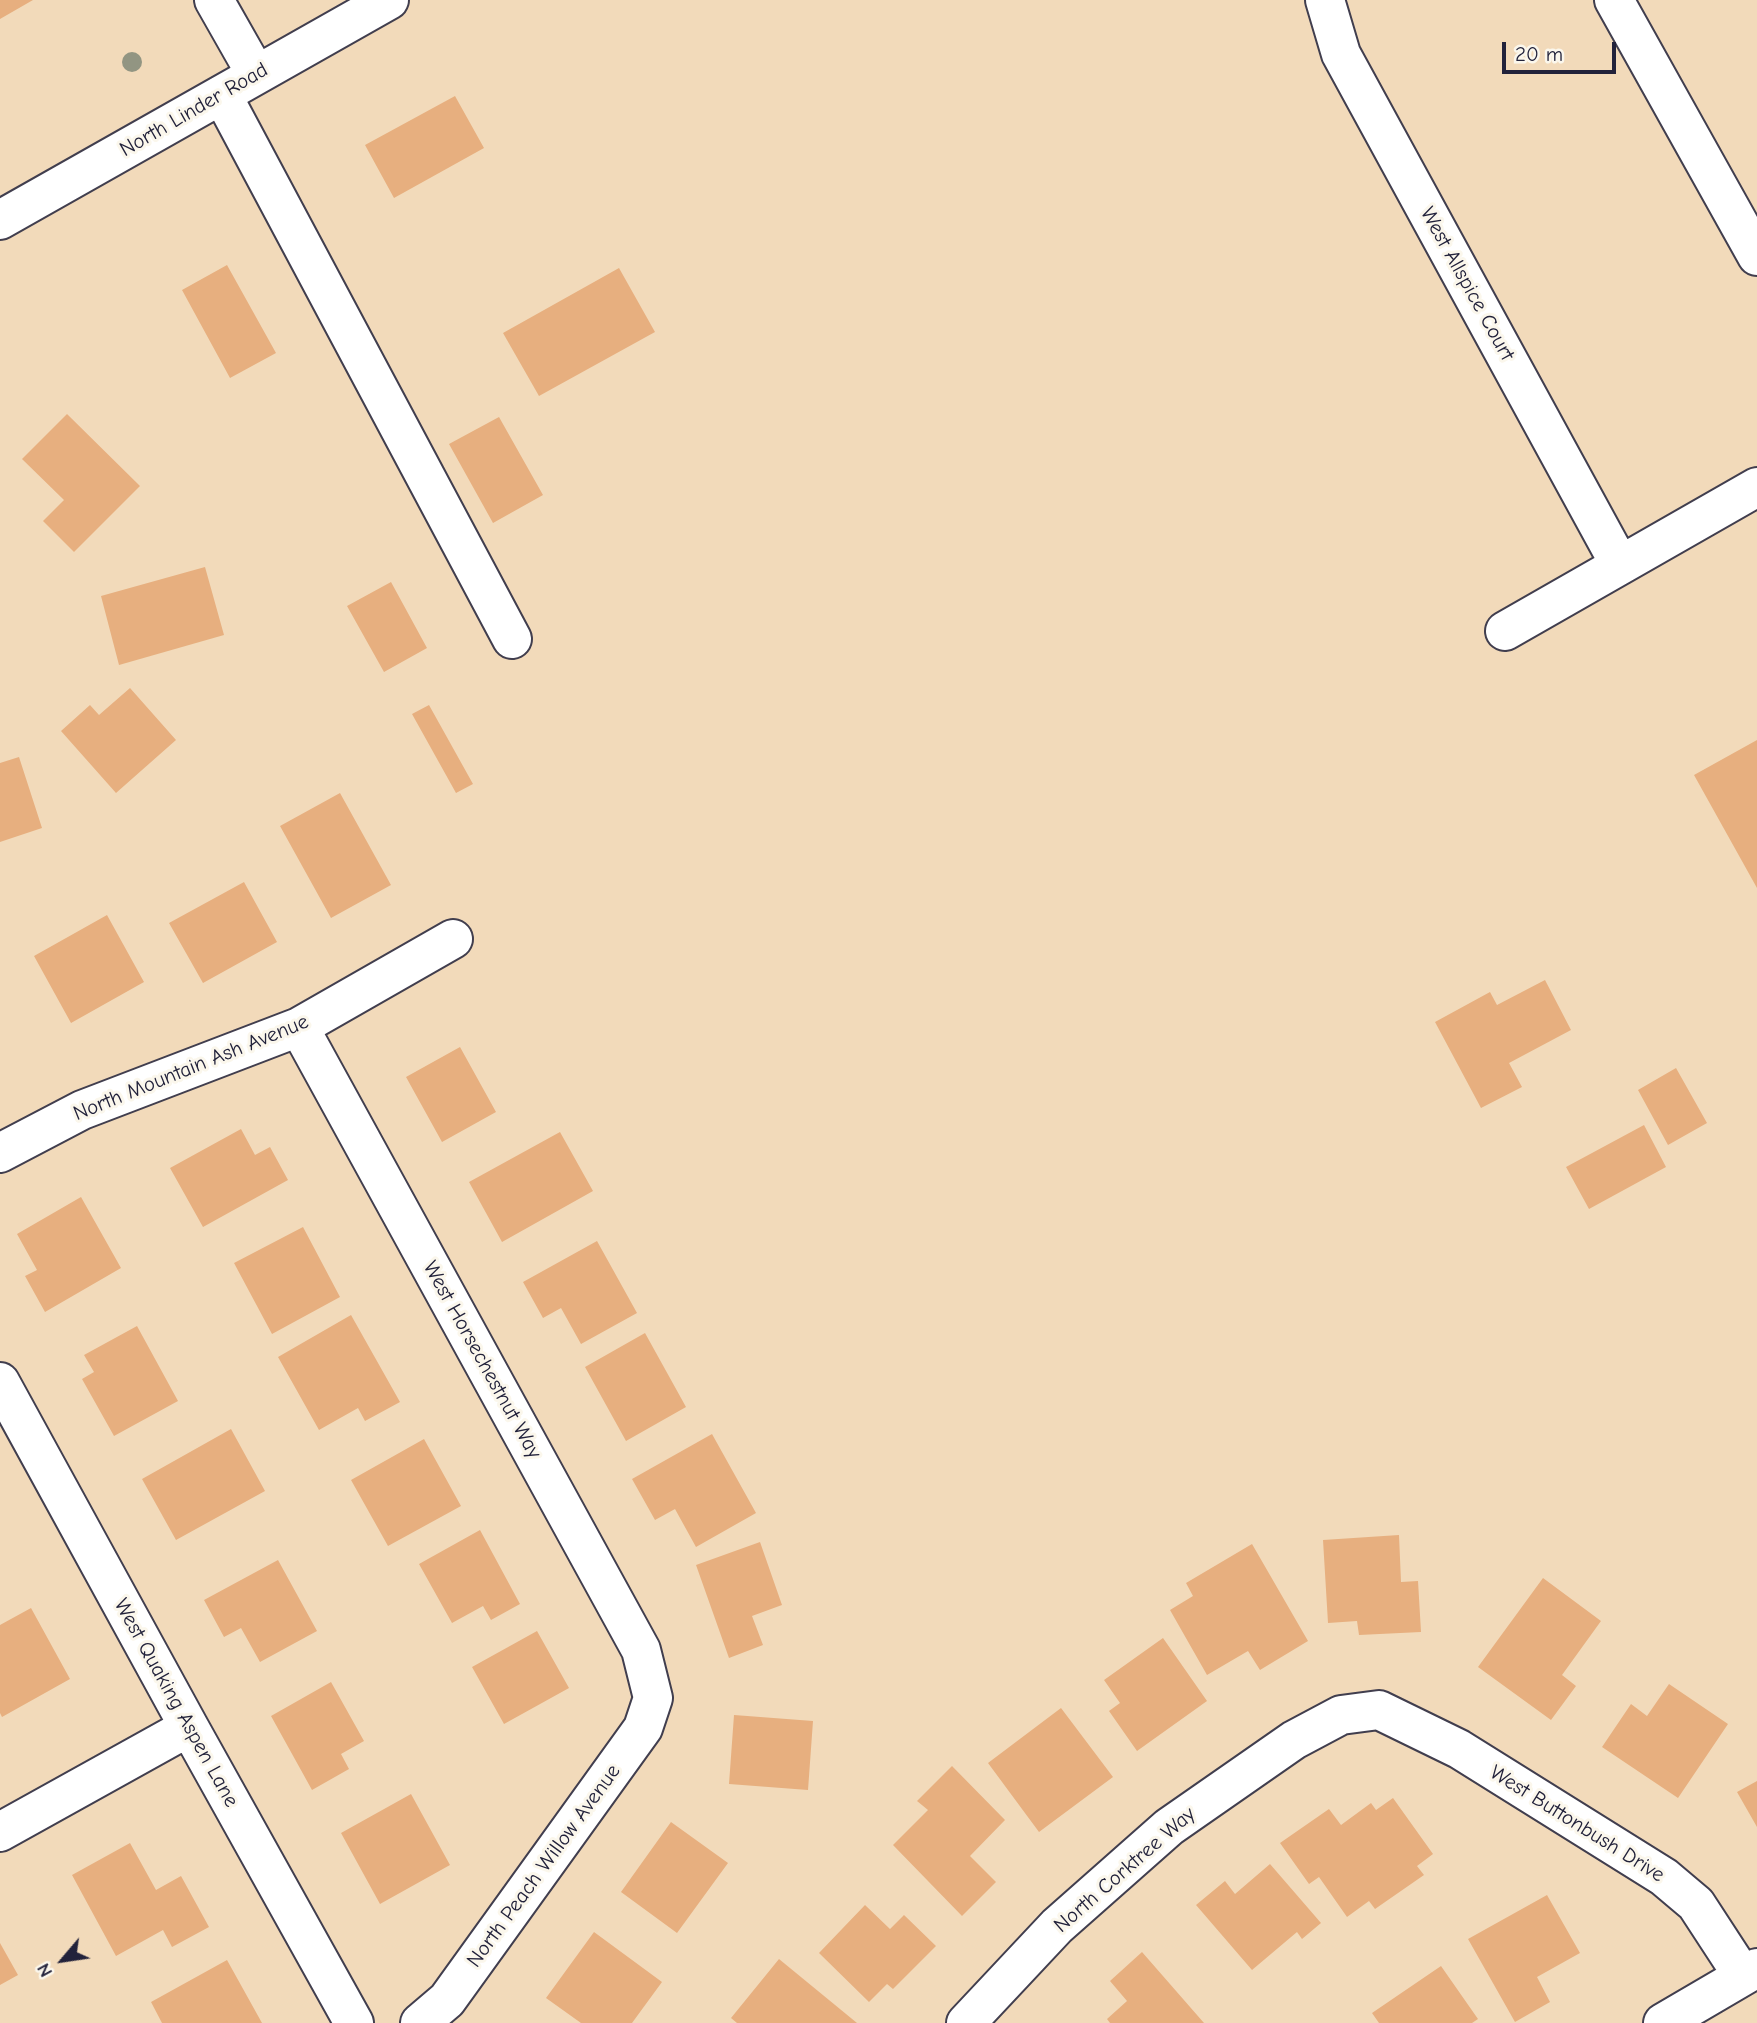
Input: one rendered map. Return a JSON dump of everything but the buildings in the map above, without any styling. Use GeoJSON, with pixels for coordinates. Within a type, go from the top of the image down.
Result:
{"type":"FeatureCollection","features":[{"type":"Feature","properties":{"kind":"street"},"geometry":{"type":"LineString","coordinates":[[214,0],[256,74]]}},
{"type":"Feature","properties":{"kind":"street","name":"North Linder Road"},"geometry":{"type":"LineString","coordinates":[[0,220],[389,0]]}},
{"type":"Feature","properties":{"kind":"street","name":"West Allspice Court"},"geometry":{"type":"LineString","coordinates":[[1325,0],[1341,54],[1620,565]]}},
{"type":"Feature","properties":{"kind":"street"},"geometry":{"type":"LineString","coordinates":[[1614,0],[1757,256]]}},
{"type":"Feature","properties":{"kind":"street"},"geometry":{"type":"LineString","coordinates":[[222,95],[512,639]]}},
{"type":"Feature","properties":{"kind":"street"},"geometry":{"type":"LineString","coordinates":[[1505,631],[1757,487]]}},
{"type":"Feature","properties":{"kind":"street","name":"North Mountain Ash Avenue"},"geometry":{"type":"LineString","coordinates":[[0,1153],[82,1110],[299,1027],[453,939]]}},
{"type":"Feature","properties":{"kind":"street","name":"West Horsechestnut Way"},"geometry":{"type":"LineString","coordinates":[[299,1027],[641,1650],[653,1698]]}},
{"type":"Feature","properties":{"kind":"street","name":"West Quaking Aspen Lane"},"geometry":{"type":"LineString","coordinates":[[0,1382],[354,2023]]}},
{"type":"Feature","properties":{"kind":"street","name":"North Peach Willow Avenue"},"geometry":{"type":"LineString","coordinates":[[420,2023],[447,2000],[643,1728],[653,1698]]}},
{"type":"Feature","properties":{"kind":"street","name":"West Buttonbush Drive"},"geometry":{"type":"LineString","coordinates":[[1379,1710],[1459,1749],[1664,1877],[1696,1904],[1750,1972]]}},
{"type":"Feature","properties":{"kind":"street","name":"North Corktree Way"},"geometry":{"type":"LineString","coordinates":[[966,2023],[1057,1926],[1169,1827],[1294,1740],[1341,1715],[1379,1710]]}},
{"type":"Feature","properties":{"kind":"street"},"geometry":{"type":"LineString","coordinates":[[0,1832],[189,1727]]}},
{"type":"Feature","properties":{"kind":"street"},"geometry":{"type":"LineString","coordinates":[[1663,2023],[1750,1972]]}}]}
